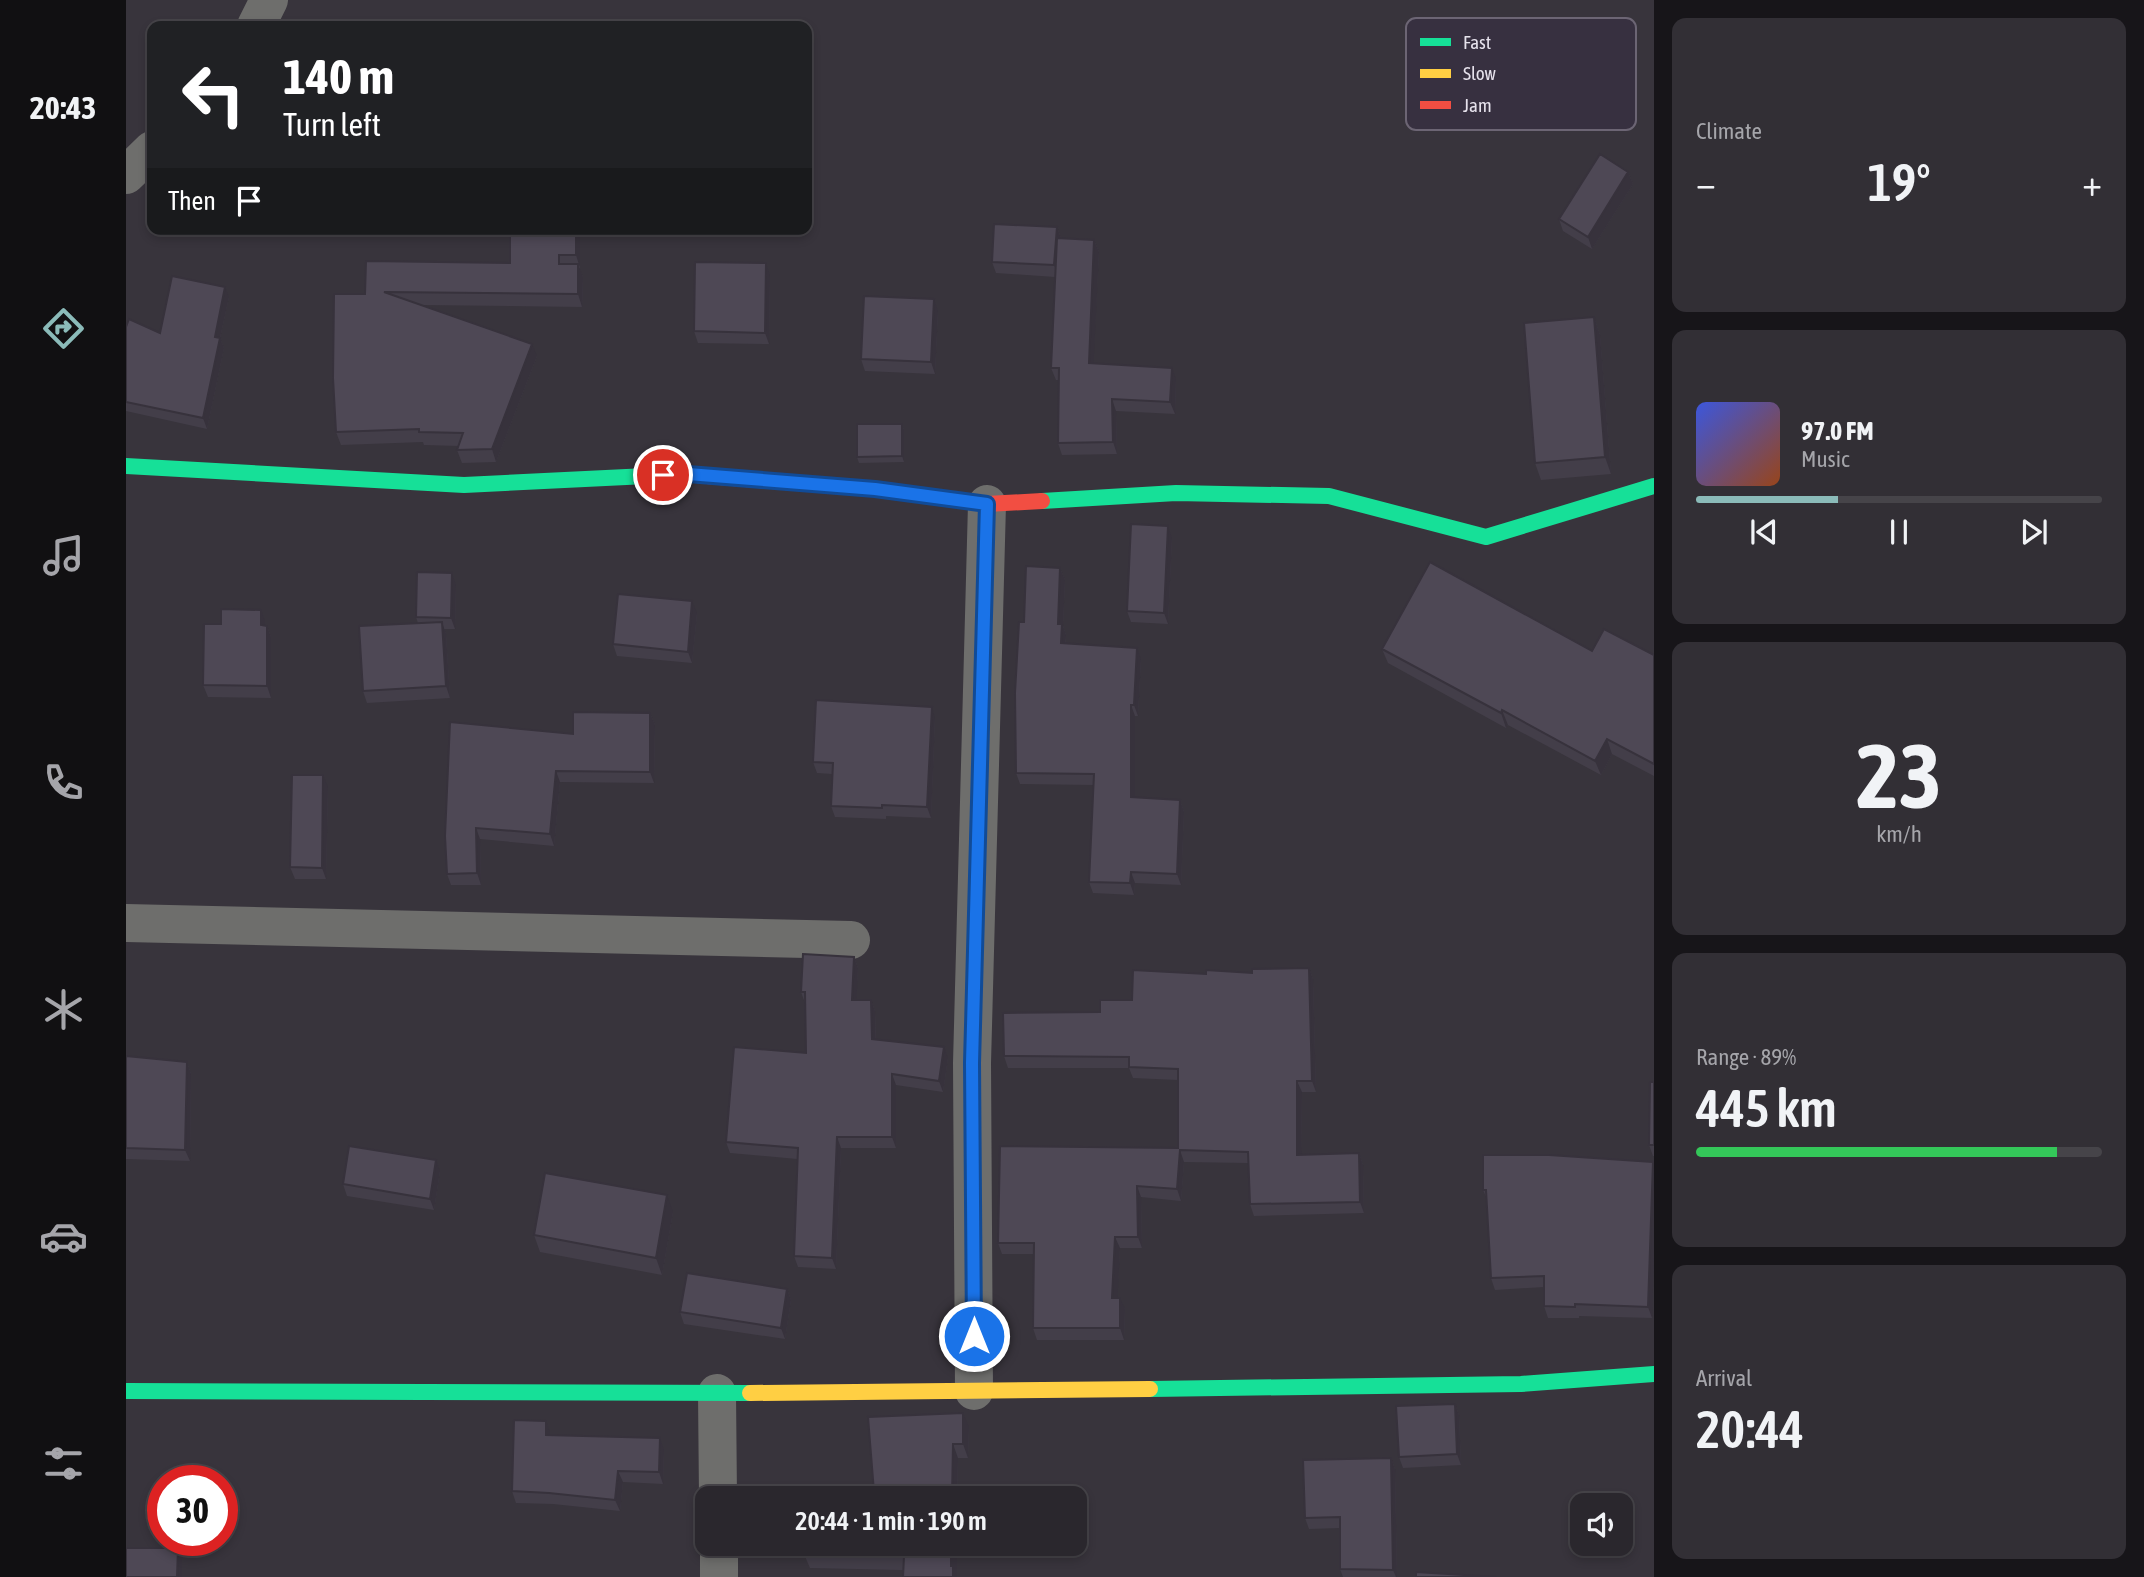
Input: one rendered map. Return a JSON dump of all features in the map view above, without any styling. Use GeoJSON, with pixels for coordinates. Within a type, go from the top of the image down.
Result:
{"type":"FeatureCollection","features":[{"type":"Feature","properties":{"kind":"street"},"geometry":{"type":"LineString","coordinates":[[258,21],[269,0]]}},
{"type":"Feature","properties":{"kind":"street"},"geometry":{"type":"LineString","coordinates":[[126,175],[147,155]]}},
{"type":"Feature","properties":{"kind":"street"},"geometry":{"type":"LineString","coordinates":[[126,466],[464,485],[688,474],[875,489],[987,504],[1176,493],[1329,496],[1486,537],[1654,486]]}},
{"type":"Feature","properties":{"kind":"street"},"geometry":{"type":"LineString","coordinates":[[974,1391],[972,1063],[987,504]]}},
{"type":"Feature","properties":{"kind":"street"},"geometry":{"type":"LineString","coordinates":[[126,923],[851,940]]}},
{"type":"Feature","properties":{"kind":"street"},"geometry":{"type":"LineString","coordinates":[[126,1391],[974,1391],[1521,1384],[1654,1374]]}},
{"type":"Feature","properties":{"kind":"street"},"geometry":{"type":"LineString","coordinates":[[717,1393],[718,1486]]}},
{"type":"Feature","properties":{"kind":"street"},"geometry":{"type":"LineString","coordinates":[[719,1556],[719,1577]]}},
{"type":"Feature","properties":{"kind":"building"},"geometry":{"type":"Polygon","coordinates":[[[1600,154],[1628,172],[1588,237],[1559,219],[1600,154]]]}},
{"type":"Feature","properties":{"kind":"building"},"geometry":{"type":"Polygon","coordinates":[[[994,224],[1057,227],[1054,265],[992,262],[994,224]]]}},
{"type":"Feature","properties":{"kind":"building"},"geometry":{"type":"Polygon","coordinates":[[[510,235],[576,235],[576,255],[559,255],[559,264],[578,264],[578,294],[384,292],[532,344],[492,449],[457,450],[463,433],[419,432],[419,429],[336,432],[333,378],[334,294],[365,294],[366,261],[510,263],[510,235]]]}},
{"type":"Feature","properties":{"kind":"building"},"geometry":{"type":"Polygon","coordinates":[[[1057,238],[1094,240],[1089,363],[1172,368],[1170,402],[1112,399],[1113,442],[1058,443],[1059,368],[1051,368],[1057,238]]]}},
{"type":"Feature","properties":{"kind":"building"},"geometry":{"type":"Polygon","coordinates":[[[695,262],[766,263],[765,333],[694,331],[695,262]]]}},
{"type":"Feature","properties":{"kind":"building"},"geometry":{"type":"Polygon","coordinates":[[[172,276],[225,287],[215,337],[220,338],[203,418],[126,402],[126,327],[129,319],[160,333],[172,276]]]}},
{"type":"Feature","properties":{"kind":"building"},"geometry":{"type":"Polygon","coordinates":[[[864,296],[934,299],[931,362],[861,359],[864,296]]]}},
{"type":"Feature","properties":{"kind":"building"},"geometry":{"type":"Polygon","coordinates":[[[1594,317],[1605,457],[1535,463],[1524,323],[1594,317]]]}},
{"type":"Feature","properties":{"kind":"building"},"geometry":{"type":"Polygon","coordinates":[[[857,424],[902,424],[902,456],[857,457],[857,424]]]}},
{"type":"Feature","properties":{"kind":"building"},"geometry":{"type":"Polygon","coordinates":[[[1131,524],[1168,526],[1164,613],[1127,611],[1131,524]]]}},
{"type":"Feature","properties":{"kind":"building"},"geometry":{"type":"Polygon","coordinates":[[[1430,562],[1592,651],[1604,629],[1654,655],[1654,764],[1607,739],[1595,761],[1382,649],[1430,562]]]}},
{"type":"Feature","properties":{"kind":"building"},"geometry":{"type":"Polygon","coordinates":[[[1026,566],[1060,568],[1058,624],[1062,624],[1061,643],[1137,648],[1134,705],[1131,705],[1131,797],[1180,800],[1177,874],[1131,872],[1130,883],[1089,882],[1094,774],[1016,773],[1015,693],[1019,622],[1024,622],[1026,566]]]}},
{"type":"Feature","properties":{"kind":"building"},"geometry":{"type":"Polygon","coordinates":[[[417,572],[452,573],[451,618],[416,617],[417,572]]]}},
{"type":"Feature","properties":{"kind":"building"},"geometry":{"type":"Polygon","coordinates":[[[618,594],[692,601],[688,652],[613,644],[618,594]]]}},
{"type":"Feature","properties":{"kind":"building"},"geometry":{"type":"Polygon","coordinates":[[[221,609],[261,610],[261,625],[267,626],[267,686],[203,685],[204,624],[221,624],[221,609]]]}},
{"type":"Feature","properties":{"kind":"building"},"geometry":{"type":"Polygon","coordinates":[[[442,622],[446,686],[363,691],[359,626],[442,622]]]}},
{"type":"Feature","properties":{"kind":"building"},"geometry":{"type":"Polygon","coordinates":[[[816,700],[932,707],[927,807],[831,806],[833,763],[813,762],[816,700]]]}},
{"type":"Feature","properties":{"kind":"building"},"geometry":{"type":"Polygon","coordinates":[[[573,712],[650,713],[650,772],[556,771],[550,834],[476,828],[477,873],[447,874],[445,836],[450,722],[573,734],[573,712]]]}},
{"type":"Feature","properties":{"kind":"building"},"geometry":{"type":"Polygon","coordinates":[[[292,775],[323,775],[322,868],[290,867],[292,775]]]}},
{"type":"Feature","properties":{"kind":"building"},"geometry":{"type":"Polygon","coordinates":[[[803,954],[854,957],[852,1000],[871,1000],[872,1039],[944,1047],[939,1081],[892,1074],[892,1137],[837,1137],[832,1258],[794,1256],[798,1148],[726,1142],[734,1047],[806,1053],[805,992],[801,992],[803,954]]]}},
{"type":"Feature","properties":{"kind":"building"},"geometry":{"type":"Polygon","coordinates":[[[1309,968],[1312,1081],[1297,1081],[1297,1155],[1359,1153],[1360,1202],[1250,1204],[1248,1152],[1180,1150],[1177,1189],[1137,1186],[1138,1237],[1115,1237],[1112,1298],[1120,1298],[1120,1328],[1033,1328],[1034,1243],[998,1243],[1000,1146],[1178,1148],[1178,1069],[1129,1067],[1129,1057],[1004,1056],[1003,1013],[1100,1012],[1100,1000],[1132,1000],[1133,970],[1206,974],[1206,970],[1252,973],[1252,969],[1309,968]]]}},
{"type":"Feature","properties":{"kind":"building"},"geometry":{"type":"Polygon","coordinates":[[[126,1056],[187,1062],[185,1150],[126,1148],[126,1056]]]}},
{"type":"Feature","properties":{"kind":"building"},"geometry":{"type":"Polygon","coordinates":[[[1650,1082],[1654,1082],[1654,1145],[1649,1145],[1650,1082]]]}},
{"type":"Feature","properties":{"kind":"building"},"geometry":{"type":"Polygon","coordinates":[[[349,1146],[436,1160],[430,1199],[343,1184],[349,1146]]]}},
{"type":"Feature","properties":{"kind":"building"},"geometry":{"type":"Polygon","coordinates":[[[1483,1155],[1549,1155],[1653,1162],[1648,1307],[1575,1304],[1575,1307],[1544,1306],[1544,1276],[1491,1278],[1486,1190],[1483,1190],[1483,1155]]]}},
{"type":"Feature","properties":{"kind":"building"},"geometry":{"type":"Polygon","coordinates":[[[545,1173],[667,1195],[656,1258],[534,1235],[545,1173]]]}},
{"type":"Feature","properties":{"kind":"building"},"geometry":{"type":"Polygon","coordinates":[[[687,1273],[787,1289],[781,1328],[680,1312],[687,1273]]]}},
{"type":"Feature","properties":{"kind":"building"},"geometry":{"type":"Polygon","coordinates":[[[1455,1404],[1457,1454],[1399,1457],[1396,1406],[1455,1404]]]}},
{"type":"Feature","properties":{"kind":"building"},"geometry":{"type":"Polygon","coordinates":[[[963,1413],[963,1444],[953,1444],[952,1486],[874,1486],[868,1417],[963,1413]]]}},
{"type":"Feature","properties":{"kind":"building"},"geometry":{"type":"Polygon","coordinates":[[[514,1420],[546,1421],[546,1435],[660,1438],[659,1472],[618,1471],[615,1500],[512,1491],[514,1420]]]}},
{"type":"Feature","properties":{"kind":"building"},"geometry":{"type":"Polygon","coordinates":[[[1391,1458],[1393,1570],[1340,1569],[1340,1517],[1305,1518],[1303,1460],[1391,1458]]]}},
{"type":"Feature","properties":{"kind":"building"},"geometry":{"type":"Polygon","coordinates":[[[126,1548],[147,1548],[147,1556],[178,1556],[177,1577],[126,1577],[126,1548]]]}},
{"type":"Feature","properties":{"kind":"building"},"geometry":{"type":"Polygon","coordinates":[[[904,1556],[951,1556],[953,1577],[903,1577],[904,1556]]]}},
{"type":"Feature","properties":{"kind":"building"},"geometry":{"type":"Polygon","coordinates":[[[1416,1572],[1496,1577],[1416,1577],[1416,1572]]]}},
{"type":"Feature","properties":{"kind":"traffic: fast"},"geometry":{"type":"LineString","coordinates":[[126,466],[464,485],[688,474],[707,476]]}},
{"type":"Feature","properties":{"kind":"traffic: fast"},"geometry":{"type":"LineString","coordinates":[[1042,501],[1176,493],[1329,496],[1486,537],[1654,486]]}},
{"type":"Feature","properties":{"kind":"traffic: fast"},"geometry":{"type":"LineString","coordinates":[[1150,1389],[1521,1384],[1654,1374]]}},
{"type":"Feature","properties":{"kind":"traffic: fast"},"geometry":{"type":"LineString","coordinates":[[126,1391],[750,1393]]}},
{"type":"Feature","properties":{"kind":"traffic: slow"},"geometry":{"type":"LineString","coordinates":[[750,1393],[1150,1389]]}},
{"type":"Feature","properties":{"kind":"traffic: jam"},"geometry":{"type":"LineString","coordinates":[[707,476],[875,489],[987,504],[1042,501]]}},
{"type":"Feature","properties":{"kind":"route"},"geometry":{"type":"LineString","coordinates":[[663,475],[688,474],[875,489],[987,504],[972,1063],[974,1336]]}}]}
